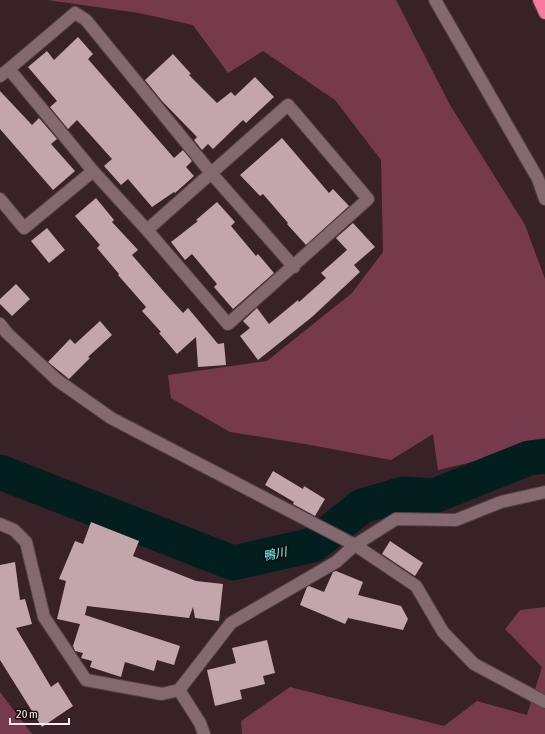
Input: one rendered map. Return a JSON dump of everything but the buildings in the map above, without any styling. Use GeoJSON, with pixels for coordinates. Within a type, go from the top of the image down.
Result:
{"type":"FeatureCollection","features":[{"type":"Feature","properties":{"kind":"highway"},"geometry":{"type":"LineString","coordinates":[[539,0],[545,13]]}},
{"type":"Feature","properties":{"kind":"street"},"geometry":{"type":"LineString","coordinates":[[435,0],[538,179],[545,200]]}},
{"type":"Feature","properties":{"kind":"street"},"geometry":{"type":"LineString","coordinates":[[147,230],[211,173],[288,106],[368,199],[294,267],[228,324],[147,230],[4,72],[75,13],[86,20],[211,173],[294,267]]}},
{"type":"Feature","properties":{"kind":"street"},"geometry":{"type":"LineString","coordinates":[[0,200],[24,228],[93,171]]}},
{"type":"Feature","properties":{"kind":"street"},"geometry":{"type":"LineString","coordinates":[[0,324],[7,333],[57,380],[111,418],[355,545],[416,586],[443,632],[474,664],[545,702]]}},
{"type":"Feature","properties":{"kind":"street"},"geometry":{"type":"LineString","coordinates":[[0,524],[14,530],[26,542],[44,617],[86,680],[162,694],[179,690],[231,623],[336,562],[355,545],[396,519],[456,520],[501,502],[545,492]]}},
{"type":"Feature","properties":{"kind":"street"},"geometry":{"type":"LineString","coordinates":[[179,690],[200,723],[204,734]]}},
{"type":"Feature","properties":{"kind":"shaded area"},"geometry":{"type":"Polygon","coordinates":[[[47,0],[396,0],[450,105],[525,225],[545,279],[545,445],[438,470],[433,434],[391,460],[230,432],[171,398],[168,375],[267,361],[352,293],[383,252],[381,160],[335,100],[263,51],[228,73],[193,25],[139,13],[47,0]]]}},
{"type":"Feature","properties":{"kind":"shaded area"},"geometry":{"type":"Polygon","coordinates":[[[545,607],[545,734],[242,734],[241,721],[290,687],[444,726],[477,701],[527,715],[542,667],[505,629],[520,610],[545,607]]]}},
{"type":"Feature","properties":{"kind":"shaded area"},"geometry":{"type":"Polygon","coordinates":[[[0,692],[32,734],[0,734],[0,692]]]}},
{"type":"Feature","properties":{"kind":"waterway","name":"鴨川"},"geometry":{"type":"LineString","coordinates":[[0,472],[233,563],[313,545],[362,506],[403,494],[434,496],[529,458],[545,456]]}}]}
